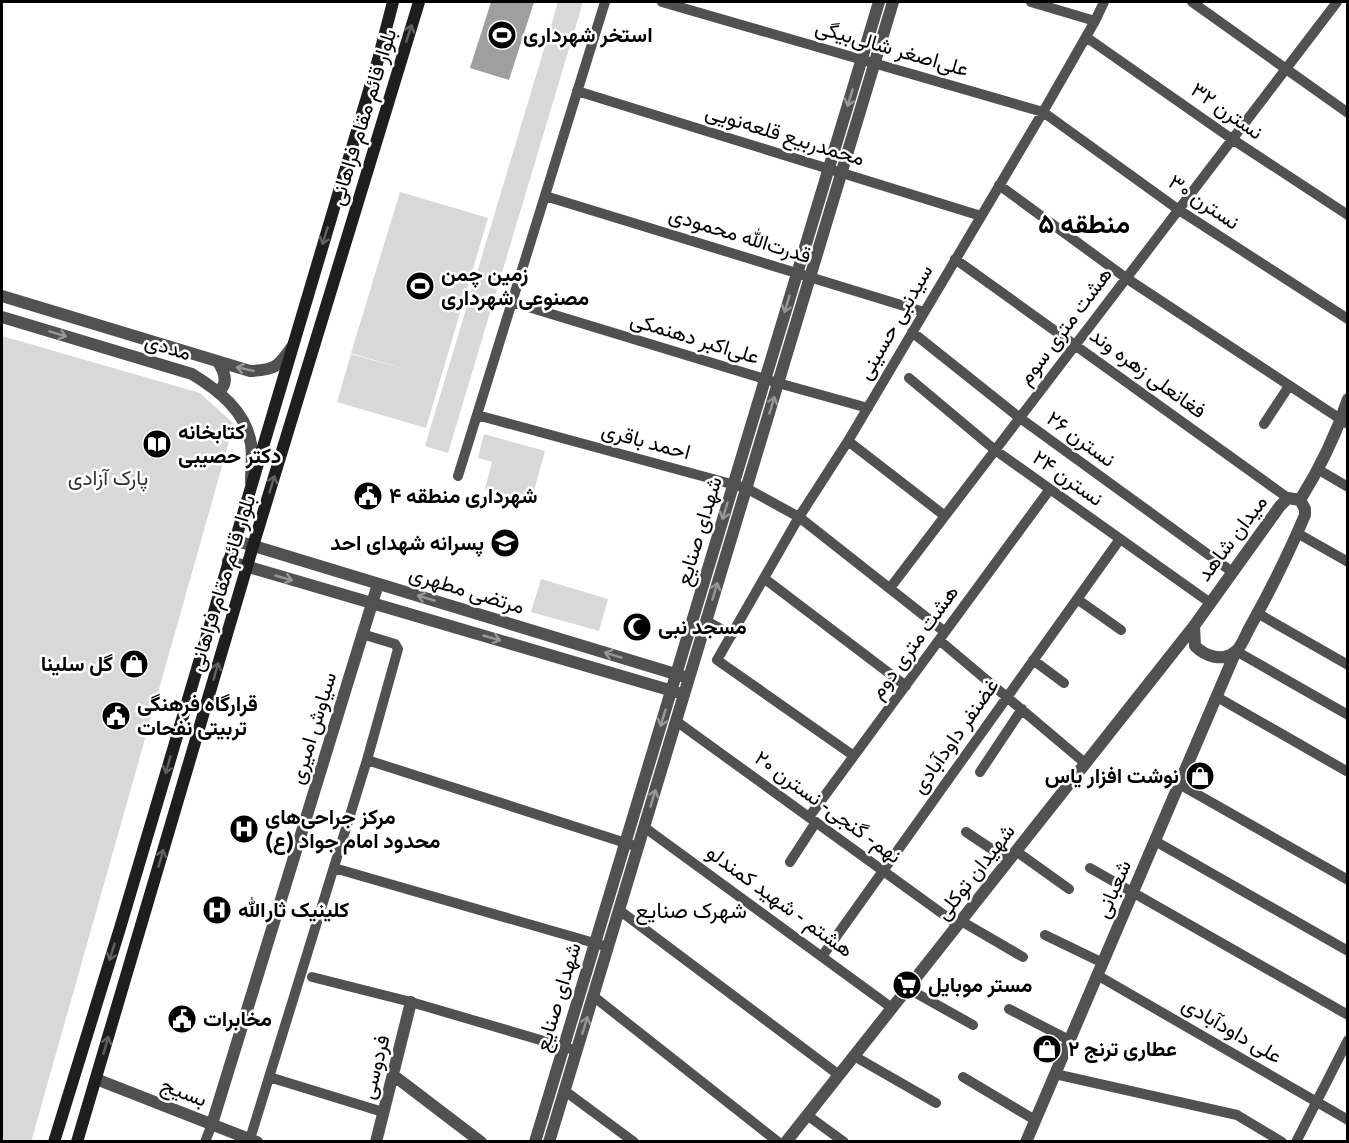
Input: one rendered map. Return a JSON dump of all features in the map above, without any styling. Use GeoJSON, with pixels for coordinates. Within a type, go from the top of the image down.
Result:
{"type":"FeatureCollection","features":[{"type":"Feature","properties":{"kind":"main road","name":"بلوار قائم مقام فراهانی"},"geometry":{"type":"LineString","coordinates":[[54,1142],[251,486],[393,2]]}},
{"type":"Feature","properties":{"kind":"main road","name":"بلوار قائم مقام فراهانی"},"geometry":{"type":"LineString","coordinates":[[77,1142],[253,546],[419,2]]}},
{"type":"Feature","properties":{"kind":"street"},"geometry":{"type":"LineString","coordinates":[[458,476],[605,2]]}},
{"type":"Feature","properties":{"kind":"street","name":"علی‌اصغر شالی‌بیگی"},"geometry":{"type":"LineString","coordinates":[[662,2],[1043,112]]}},
{"type":"Feature","properties":{"kind":"street","name":"شهدای صنایع"},"geometry":{"type":"LineString","coordinates":[[535,1142],[879,2]]}},
{"type":"Feature","properties":{"kind":"street","name":"شهدای صنایع"},"geometry":{"type":"LineString","coordinates":[[549,1142],[893,2]]}},
{"type":"Feature","properties":{"kind":"street"},"geometry":{"type":"LineString","coordinates":[[1031,2],[1095,21]]}},
{"type":"Feature","properties":{"kind":"street","name":"سیدنبی حسینی"},"geometry":{"type":"LineString","coordinates":[[854,756],[717,660],[799,517],[868,408],[1043,112],[1104,2]]}},
{"type":"Feature","properties":{"kind":"street"},"geometry":{"type":"LineString","coordinates":[[1192,2],[1347,112]]}},
{"type":"Feature","properties":{"kind":"street","name":"هشت متری سوم"},"geometry":{"type":"LineString","coordinates":[[890,588],[1338,2]]}},
{"type":"Feature","properties":{"kind":"street","name":"نسترن ۳۲"},"geometry":{"type":"LineString","coordinates":[[1086,37],[1347,215]]}},
{"type":"Feature","properties":{"kind":"street","name":"محمدربیع قلعه‌نویی"},"geometry":{"type":"LineString","coordinates":[[577,91],[981,216]]}},
{"type":"Feature","properties":{"kind":"street","name":"نسترن ۳۰"},"geometry":{"type":"LineString","coordinates":[[1043,112],[1179,210],[1347,319]]}},
{"type":"Feature","properties":{"kind":"street"},"geometry":{"type":"LineString","coordinates":[[999,185],[1126,278],[1344,422]]}},
{"type":"Feature","properties":{"kind":"street","name":"قدرت‌الله محمودی"},"geometry":{"type":"LineString","coordinates":[[545,196],[924,312]]}},
{"type":"Feature","properties":{"kind":"street","name":"فغانعلی زهره وند"},"geometry":{"type":"LineString","coordinates":[[955,259],[1294,499]]}},
{"type":"Feature","properties":{"kind":"street","name":"مددی"},"geometry":{"type":"LineString","coordinates":[[2,296],[250,371],[267,370],[279,365],[292,346]]}},
{"type":"Feature","properties":{"kind":"street","name":"علی‌اکبر دهنمکی"},"geometry":{"type":"LineString","coordinates":[[512,302],[868,408]]}},
{"type":"Feature","properties":{"kind":"street","name":"مددی"},"geometry":{"type":"LineString","coordinates":[[2,317],[192,374],[219,391],[241,417],[251,443],[251,486]]}},
{"type":"Feature","properties":{"kind":"street","name":"نسترن ۲۶"},"geometry":{"type":"LineString","coordinates":[[912,332],[1020,418],[1231,571]]}},
{"type":"Feature","properties":{"kind":"street"},"geometry":{"type":"LineString","coordinates":[[218,362],[224,373],[225,381],[224,387],[219,391]]}},
{"type":"Feature","properties":{"kind":"street","name":"نسترن ۲۴"},"geometry":{"type":"LineString","coordinates":[[909,378],[995,450],[1209,602]]}},
{"type":"Feature","properties":{"kind":"street"},"geometry":{"type":"LineString","coordinates":[[1264,424],[1289,386]]}},
{"type":"Feature","properties":{"kind":"street"},"geometry":{"type":"LineString","coordinates":[[1294,499],[1319,470],[1344,422],[1347,399]]}},
{"type":"Feature","properties":{"kind":"street","name":"احمد باقری"},"geometry":{"type":"LineString","coordinates":[[477,415],[746,488],[799,517],[890,588],[1007,697],[1086,763]]}},
{"type":"Feature","properties":{"kind":"street"},"geometry":{"type":"LineString","coordinates":[[848,441],[945,516]]}},
{"type":"Feature","properties":{"kind":"street"},"geometry":{"type":"LineString","coordinates":[[1319,470],[1347,487]]}},
{"type":"Feature","properties":{"kind":"street","name":"هشت متری دوم"},"geometry":{"type":"LineString","coordinates":[[790,862],[813,820],[854,756],[1050,489]]}},
{"type":"Feature","properties":{"kind":"street","name":"میدان شاهد"},"geometry":{"type":"LineString","coordinates":[[1194,626],[1231,571],[1280,506],[1294,499],[1305,509],[1305,515],[1236,651]]}},
{"type":"Feature","properties":{"kind":"street"},"geometry":{"type":"LineString","coordinates":[[1297,533],[1347,562]]}},
{"type":"Feature","properties":{"kind":"street","name":"غضنفر داودآبادی"},"geometry":{"type":"LineString","coordinates":[[823,956],[1120,539]]}},
{"type":"Feature","properties":{"kind":"street","name":"مرتضی مطهری"},"geometry":{"type":"LineString","coordinates":[[234,540],[689,678]]}},
{"type":"Feature","properties":{"kind":"street","name":"مرتضی مطهری"},"geometry":{"type":"LineString","coordinates":[[228,561],[684,694]]}},
{"type":"Feature","properties":{"kind":"street"},"geometry":{"type":"LineString","coordinates":[[765,579],[906,686]]}},
{"type":"Feature","properties":{"kind":"street","name":"سیاوش امیری"},"geometry":{"type":"LineString","coordinates":[[212,1124],[378,584]]}},
{"type":"Feature","properties":{"kind":"street"},"geometry":{"type":"LineString","coordinates":[[1077,599],[1121,630]]}},
{"type":"Feature","properties":{"kind":"street"},"geometry":{"type":"LineString","coordinates":[[1257,613],[1347,665]]}},
{"type":"Feature","properties":{"kind":"street"},"geometry":{"type":"LineString","coordinates":[[706,621],[732,635]]}},
{"type":"Feature","properties":{"kind":"street"},"geometry":{"type":"LineString","coordinates":[[1194,626],[1195,646],[1204,655],[1226,657],[1236,651],[1347,715]]}},
{"type":"Feature","properties":{"kind":"street","name":"شهیدان توکلی"},"geometry":{"type":"LineString","coordinates":[[786,1142],[1194,626]]}},
{"type":"Feature","properties":{"kind":"street"},"geometry":{"type":"LineString","coordinates":[[254,1140],[269,1077],[367,760],[398,649],[395,644],[362,634]]}},
{"type":"Feature","properties":{"kind":"street","name":"شعبانی"},"geometry":{"type":"LineString","coordinates":[[1026,1142],[1236,651]]}},
{"type":"Feature","properties":{"kind":"street"},"geometry":{"type":"LineString","coordinates":[[1033,660],[1064,683]]}},
{"type":"Feature","properties":{"kind":"street"},"geometry":{"type":"LineString","coordinates":[[1217,697],[1347,772]]}},
{"type":"Feature","properties":{"kind":"street"},"geometry":{"type":"LineString","coordinates":[[980,772],[1022,709]]}},
{"type":"Feature","properties":{"kind":"street","name":"نهم- گنجی- نسترن ۲۰"},"geometry":{"type":"LineString","coordinates":[[676,721],[883,871],[959,923],[1023,957]]}},
{"type":"Feature","properties":{"kind":"street"},"geometry":{"type":"LineString","coordinates":[[367,760],[638,847]]}},
{"type":"Feature","properties":{"kind":"street"},"geometry":{"type":"LineString","coordinates":[[1179,784],[1347,880]]}},
{"type":"Feature","properties":{"kind":"street","name":"هشتم - شهید کمندلو"},"geometry":{"type":"LineString","coordinates":[[644,827],[892,1008]]}},
{"type":"Feature","properties":{"kind":"street"},"geometry":{"type":"LineString","coordinates":[[966,832],[1068,889]]}},
{"type":"Feature","properties":{"kind":"street"},"geometry":{"type":"LineString","coordinates":[[1155,841],[1347,951]]}},
{"type":"Feature","properties":{"kind":"street"},"geometry":{"type":"LineString","coordinates":[[334,868],[608,947]]}},
{"type":"Feature","properties":{"kind":"street"},"geometry":{"type":"LineString","coordinates":[[1090,868],[1347,1015]]}},
{"type":"Feature","properties":{"kind":"street"},"geometry":{"type":"LineString","coordinates":[[619,910],[839,1075]]}},
{"type":"Feature","properties":{"kind":"street"},"geometry":{"type":"LineString","coordinates":[[1045,935],[1103,963]]}},
{"type":"Feature","properties":{"kind":"street","name":"علی داودآبادی"},"geometry":{"type":"LineString","coordinates":[[1097,975],[1347,1120]]}},
{"type":"Feature","properties":{"kind":"street"},"geometry":{"type":"LineString","coordinates":[[312,977],[411,1002],[577,1051]]}},
{"type":"Feature","properties":{"kind":"street"},"geometry":{"type":"LineString","coordinates":[[907,988],[973,1025]]}},
{"type":"Feature","properties":{"kind":"street"},"geometry":{"type":"LineString","coordinates":[[593,996],[778,1142]]}},
{"type":"Feature","properties":{"kind":"street","name":"فردوسی"},"geometry":{"type":"LineString","coordinates":[[376,1142],[411,1002]]}},
{"type":"Feature","properties":{"kind":"street"},"geometry":{"type":"LineString","coordinates":[[1010,1009],[1070,1040]]}},
{"type":"Feature","properties":{"kind":"street"},"geometry":{"type":"LineString","coordinates":[[1296,1142],[1347,1041]]}},
{"type":"Feature","properties":{"kind":"street"},"geometry":{"type":"LineString","coordinates":[[854,1056],[936,1103]]}},
{"type":"Feature","properties":{"kind":"street"},"geometry":{"type":"LineString","coordinates":[[1055,1074],[1237,1115],[1282,1142]]}},
{"type":"Feature","properties":{"kind":"street"},"geometry":{"type":"LineString","coordinates":[[393,1075],[481,1142]]}},
{"type":"Feature","properties":{"kind":"street"},"geometry":{"type":"LineString","coordinates":[[269,1077],[383,1112]]}},
{"type":"Feature","properties":{"kind":"street"},"geometry":{"type":"LineString","coordinates":[[963,1077],[1035,1120]]}},
{"type":"Feature","properties":{"kind":"street","name":"بسیج"},"geometry":{"type":"LineString","coordinates":[[96,1079],[254,1140]]}},
{"type":"Feature","properties":{"kind":"street"},"geometry":{"type":"LineString","coordinates":[[565,1091],[634,1142]]}},
{"type":"Feature","properties":{"kind":"street"},"geometry":{"type":"LineString","coordinates":[[807,1115],[844,1142]]}},
{"type":"Feature","properties":{"kind":"street"},"geometry":{"type":"LineString","coordinates":[[205,1142],[212,1124]]}},
{"type":"Feature","properties":{"kind":"green space"},"geometry":{"type":"Polygon","coordinates":[[[558,2],[583,2],[448,453],[425,446],[558,2]]]}},
{"type":"Feature","properties":{"kind":"green space","name":"زمین چمن مصنوعی شهرداری"},"geometry":{"type":"Polygon","coordinates":[[[400,192],[488,218],[426,428],[337,402],[351,354],[411,371],[351,353],[400,192]]]}},
{"type":"Feature","properties":{"kind":"green space","name":"پارک آزادی"},"geometry":{"type":"Polygon","coordinates":[[[2,336],[200,393],[234,424],[31,1142],[2,1141],[2,336]]]}},
{"type":"Feature","properties":{"kind":"green space"},"geometry":{"type":"Polygon","coordinates":[[[484,434],[545,451],[531,501],[485,489],[492,462],[478,458],[484,434]]]}},
{"type":"Feature","properties":{"kind":"green space"},"geometry":{"type":"Polygon","coordinates":[[[541,579],[608,599],[599,631],[531,612],[541,579]]]}},
{"type":"Feature","properties":{"kind":"shaded area","name":"استخر شهرداری"},"geometry":{"type":"Polygon","coordinates":[[[491,2],[534,2],[509,80],[470,68],[491,2]]]}},
{"type":"Feature","properties":{"kind":"place","name":"استخر شهرداری"},"geometry":{"type":"Point","coordinates":[502,35]}},
{"type":"Feature","properties":{"kind":"place","name":"زمین چمن مصنوعی شهرداری"},"geometry":{"type":"Point","coordinates":[420,286]}},
{"type":"Feature","properties":{"kind":"place","name":"کتابخانه دکتر حصیبی"},"geometry":{"type":"Point","coordinates":[157,444]}},
{"type":"Feature","properties":{"kind":"place","name":"شهرداری منطقه ۴"},"geometry":{"type":"Point","coordinates":[368,496]}},
{"type":"Feature","properties":{"kind":"place","name":"پسرانه شهدای احد"},"geometry":{"type":"Point","coordinates":[505,543]}},
{"type":"Feature","properties":{"kind":"place","name":"مسجد نبی"},"geometry":{"type":"Point","coordinates":[637,627]}},
{"type":"Feature","properties":{"kind":"place","name":"گل سلینا"},"geometry":{"type":"Point","coordinates":[134,664]}},
{"type":"Feature","properties":{"kind":"place","name":"قرارگاه فرهنگی تربیتی نفحات"},"geometry":{"type":"Point","coordinates":[116,716]}},
{"type":"Feature","properties":{"kind":"place","name":"نوشت افزار یاس"},"geometry":{"type":"Point","coordinates":[1200,776]}},
{"type":"Feature","properties":{"kind":"place","name":"مرکز جراحی‌های محدود امام جواد (ع)"},"geometry":{"type":"Point","coordinates":[244,829]}},
{"type":"Feature","properties":{"kind":"place","name":"کلینیک ثارالله"},"geometry":{"type":"Point","coordinates":[217,910]}},
{"type":"Feature","properties":{"kind":"place","name":"مستر موبایل"},"geometry":{"type":"Point","coordinates":[907,985]}},
{"type":"Feature","properties":{"kind":"place","name":"مخابرات"},"geometry":{"type":"Point","coordinates":[182,1019]}},
{"type":"Feature","properties":{"kind":"place","name":"عطاری ترنج ۲"},"geometry":{"type":"Point","coordinates":[1047,1049]}},
{"type":"Feature","properties":{"kind":"district","name":"منطقه ۵"},"geometry":{"type":"Point","coordinates":[1084,224]}},
{"type":"Feature","properties":{"kind":"district","name":"شهرک صنایع"},"geometry":{"type":"Point","coordinates":[691,910]}}]}
